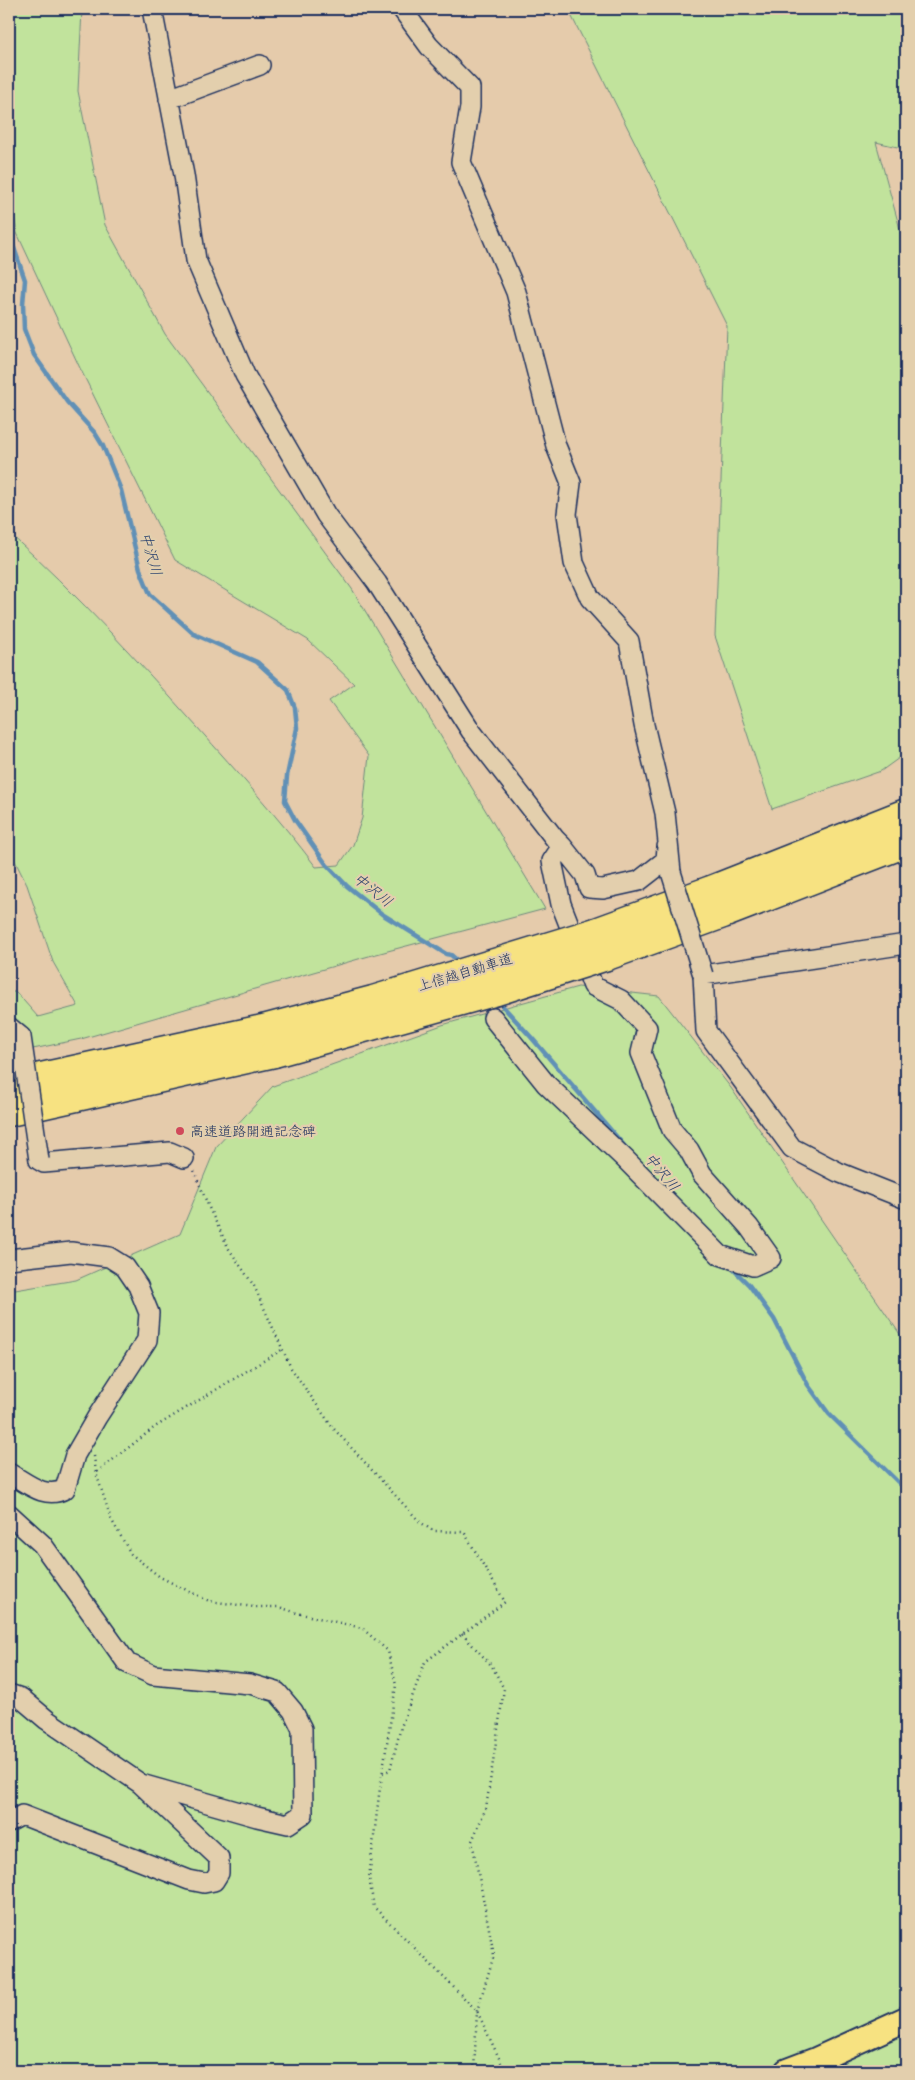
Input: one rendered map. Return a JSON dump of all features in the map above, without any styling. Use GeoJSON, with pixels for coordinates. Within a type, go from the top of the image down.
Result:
{"type":"FeatureCollection","features":[{"type":"Feature","properties":{"kind":"highway","name":"上信越自動車道"},"geometry":{"type":"LineString","coordinates":[[9,1112],[274,1053],[479,996],[601,944],[711,890],[906,813]]}},
{"type":"Feature","properties":{"kind":"highway","name":"上信越自動車道"},"geometry":{"type":"LineString","coordinates":[[9,1084],[263,1029],[373,1000],[724,914],[906,843]]}},
{"type":"Feature","properties":{"kind":"main road"},"geometry":{"type":"LineString","coordinates":[[787,2071],[818,2066],[906,2019]]}},
{"type":"Feature","properties":{"kind":"street"},"geometry":{"type":"LineString","coordinates":[[152,9],[184,175],[196,260],[245,375],[326,515],[377,583],[470,731],[585,875],[588,888],[603,889],[639,881],[666,860],[665,813]]}},
{"type":"Feature","properties":{"kind":"street"},"geometry":{"type":"LineString","coordinates":[[402,9],[429,46],[470,88],[470,107],[460,162],[516,292],[556,446],[571,483],[567,514],[574,563],[590,598],[629,642],[644,725],[665,813],[671,872],[703,975],[706,1031],[792,1148],[838,1172],[906,1199]]}},
{"type":"Feature","properties":{"kind":"street"},"geometry":{"type":"LineString","coordinates":[[169,99],[260,65]]}},
{"type":"Feature","properties":{"kind":"street"},"geometry":{"type":"LineString","coordinates":[[493,1018],[546,1084],[625,1159],[720,1255],[753,1266],[771,1258],[749,1228],[702,1174],[689,1150],[672,1130],[642,1053],[647,1028],[621,1000],[593,986],[561,904],[552,861],[562,846]]}},
{"type":"Feature","properties":{"kind":"street"},"geometry":{"type":"LineString","coordinates":[[703,975],[906,944]]}},
{"type":"Feature","properties":{"kind":"street"},"geometry":{"type":"LineString","coordinates":[[15,1032],[39,1160],[44,1163],[170,1152],[184,1158]]}},
{"type":"Feature","properties":{"kind":"street"},"geometry":{"type":"LineString","coordinates":[[9,1259],[71,1252],[109,1257],[125,1267],[138,1286],[149,1314],[147,1340],[97,1417],[75,1455],[65,1489],[56,1494],[43,1492],[9,1473]]}},
{"type":"Feature","properties":{"kind":"street"},"geometry":{"type":"LineString","coordinates":[[9,1514],[42,1544],[127,1663],[153,1675],[250,1684],[277,1692],[293,1711],[302,1729],[303,1814],[288,1824],[141,1784]]}},
{"type":"Feature","properties":{"kind":"street"},"geometry":{"type":"LineString","coordinates":[[9,1694],[21,1698],[47,1720],[141,1784],[219,1858],[219,1873],[214,1881],[204,1883],[189,1880],[22,1815],[9,1822]]}},
{"type":"Feature","properties":{"kind":"path"},"geometry":{"type":"LineString","coordinates":[[184,1158],[196,1174],[210,1210],[229,1249],[254,1286],[291,1368],[333,1428],[420,1522],[433,1531],[464,1532],[505,1602],[425,1662],[401,1727],[390,1770],[383,1773]]}},
{"type":"Feature","properties":{"kind":"path"},"geometry":{"type":"LineString","coordinates":[[96,1472],[155,1427],[283,1349]]}},
{"type":"Feature","properties":{"kind":"path"},"geometry":{"type":"LineString","coordinates":[[462,1634],[492,1666],[504,1689],[486,1808],[472,1841],[494,1955],[477,2011],[474,2071]]}},
{"type":"Feature","properties":{"kind":"path"},"geometry":{"type":"LineString","coordinates":[[477,2011],[505,2071]]}},
{"type":"Feature","properties":{"kind":"green space"},"geometry":{"type":"Polygon","coordinates":[[[9,9],[82,9],[78,91],[105,225],[165,334],[352,589],[545,909],[369,956],[81,1039],[9,1054],[9,992],[16,992],[38,1017],[78,1006],[53,962],[27,885],[9,849],[9,533],[106,627],[152,677],[258,796],[316,867],[339,865],[353,845],[362,818],[369,756],[329,701],[354,684],[308,640],[175,560],[79,366],[17,233],[9,188],[9,9]]]}},
{"type":"Feature","properties":{"kind":"green space"},"geometry":{"type":"Polygon","coordinates":[[[568,9],[906,9],[906,149],[876,142],[906,251],[906,753],[881,771],[772,809],[715,636],[727,326],[568,9]]]}},
{"type":"Feature","properties":{"kind":"green space"},"geometry":{"type":"Polygon","coordinates":[[[578,987],[659,996],[731,1088],[906,1343],[906,2071],[9,2071],[9,1291],[76,1280],[180,1234],[216,1147],[273,1086],[442,1025],[578,987]]]}},
{"type":"Feature","properties":{"kind":"waterway","name":"中沢川"},"geometry":{"type":"LineString","coordinates":[[9,233],[25,280],[23,304],[24,329],[34,355],[67,402],[95,433],[103,446],[121,490],[140,569],[150,594],[194,634],[257,662],[288,690],[295,708],[297,728],[287,776],[285,801],[295,820],[326,864],[347,886],[382,914],[446,954],[451,955],[460,963]]}},
{"type":"Feature","properties":{"kind":"waterway","name":"中沢川"},"geometry":{"type":"LineString","coordinates":[[497,1000],[627,1149]]}},
{"type":"Feature","properties":{"kind":"waterway","name":"中沢川"},"geometry":{"type":"LineString","coordinates":[[731,1267],[749,1285],[774,1319],[808,1385],[829,1414],[906,1490]]}},
{"type":"Feature","properties":{"kind":"place","name":"高速道路開通記念碑"},"geometry":{"type":"Point","coordinates":[180,1131]}}]}
